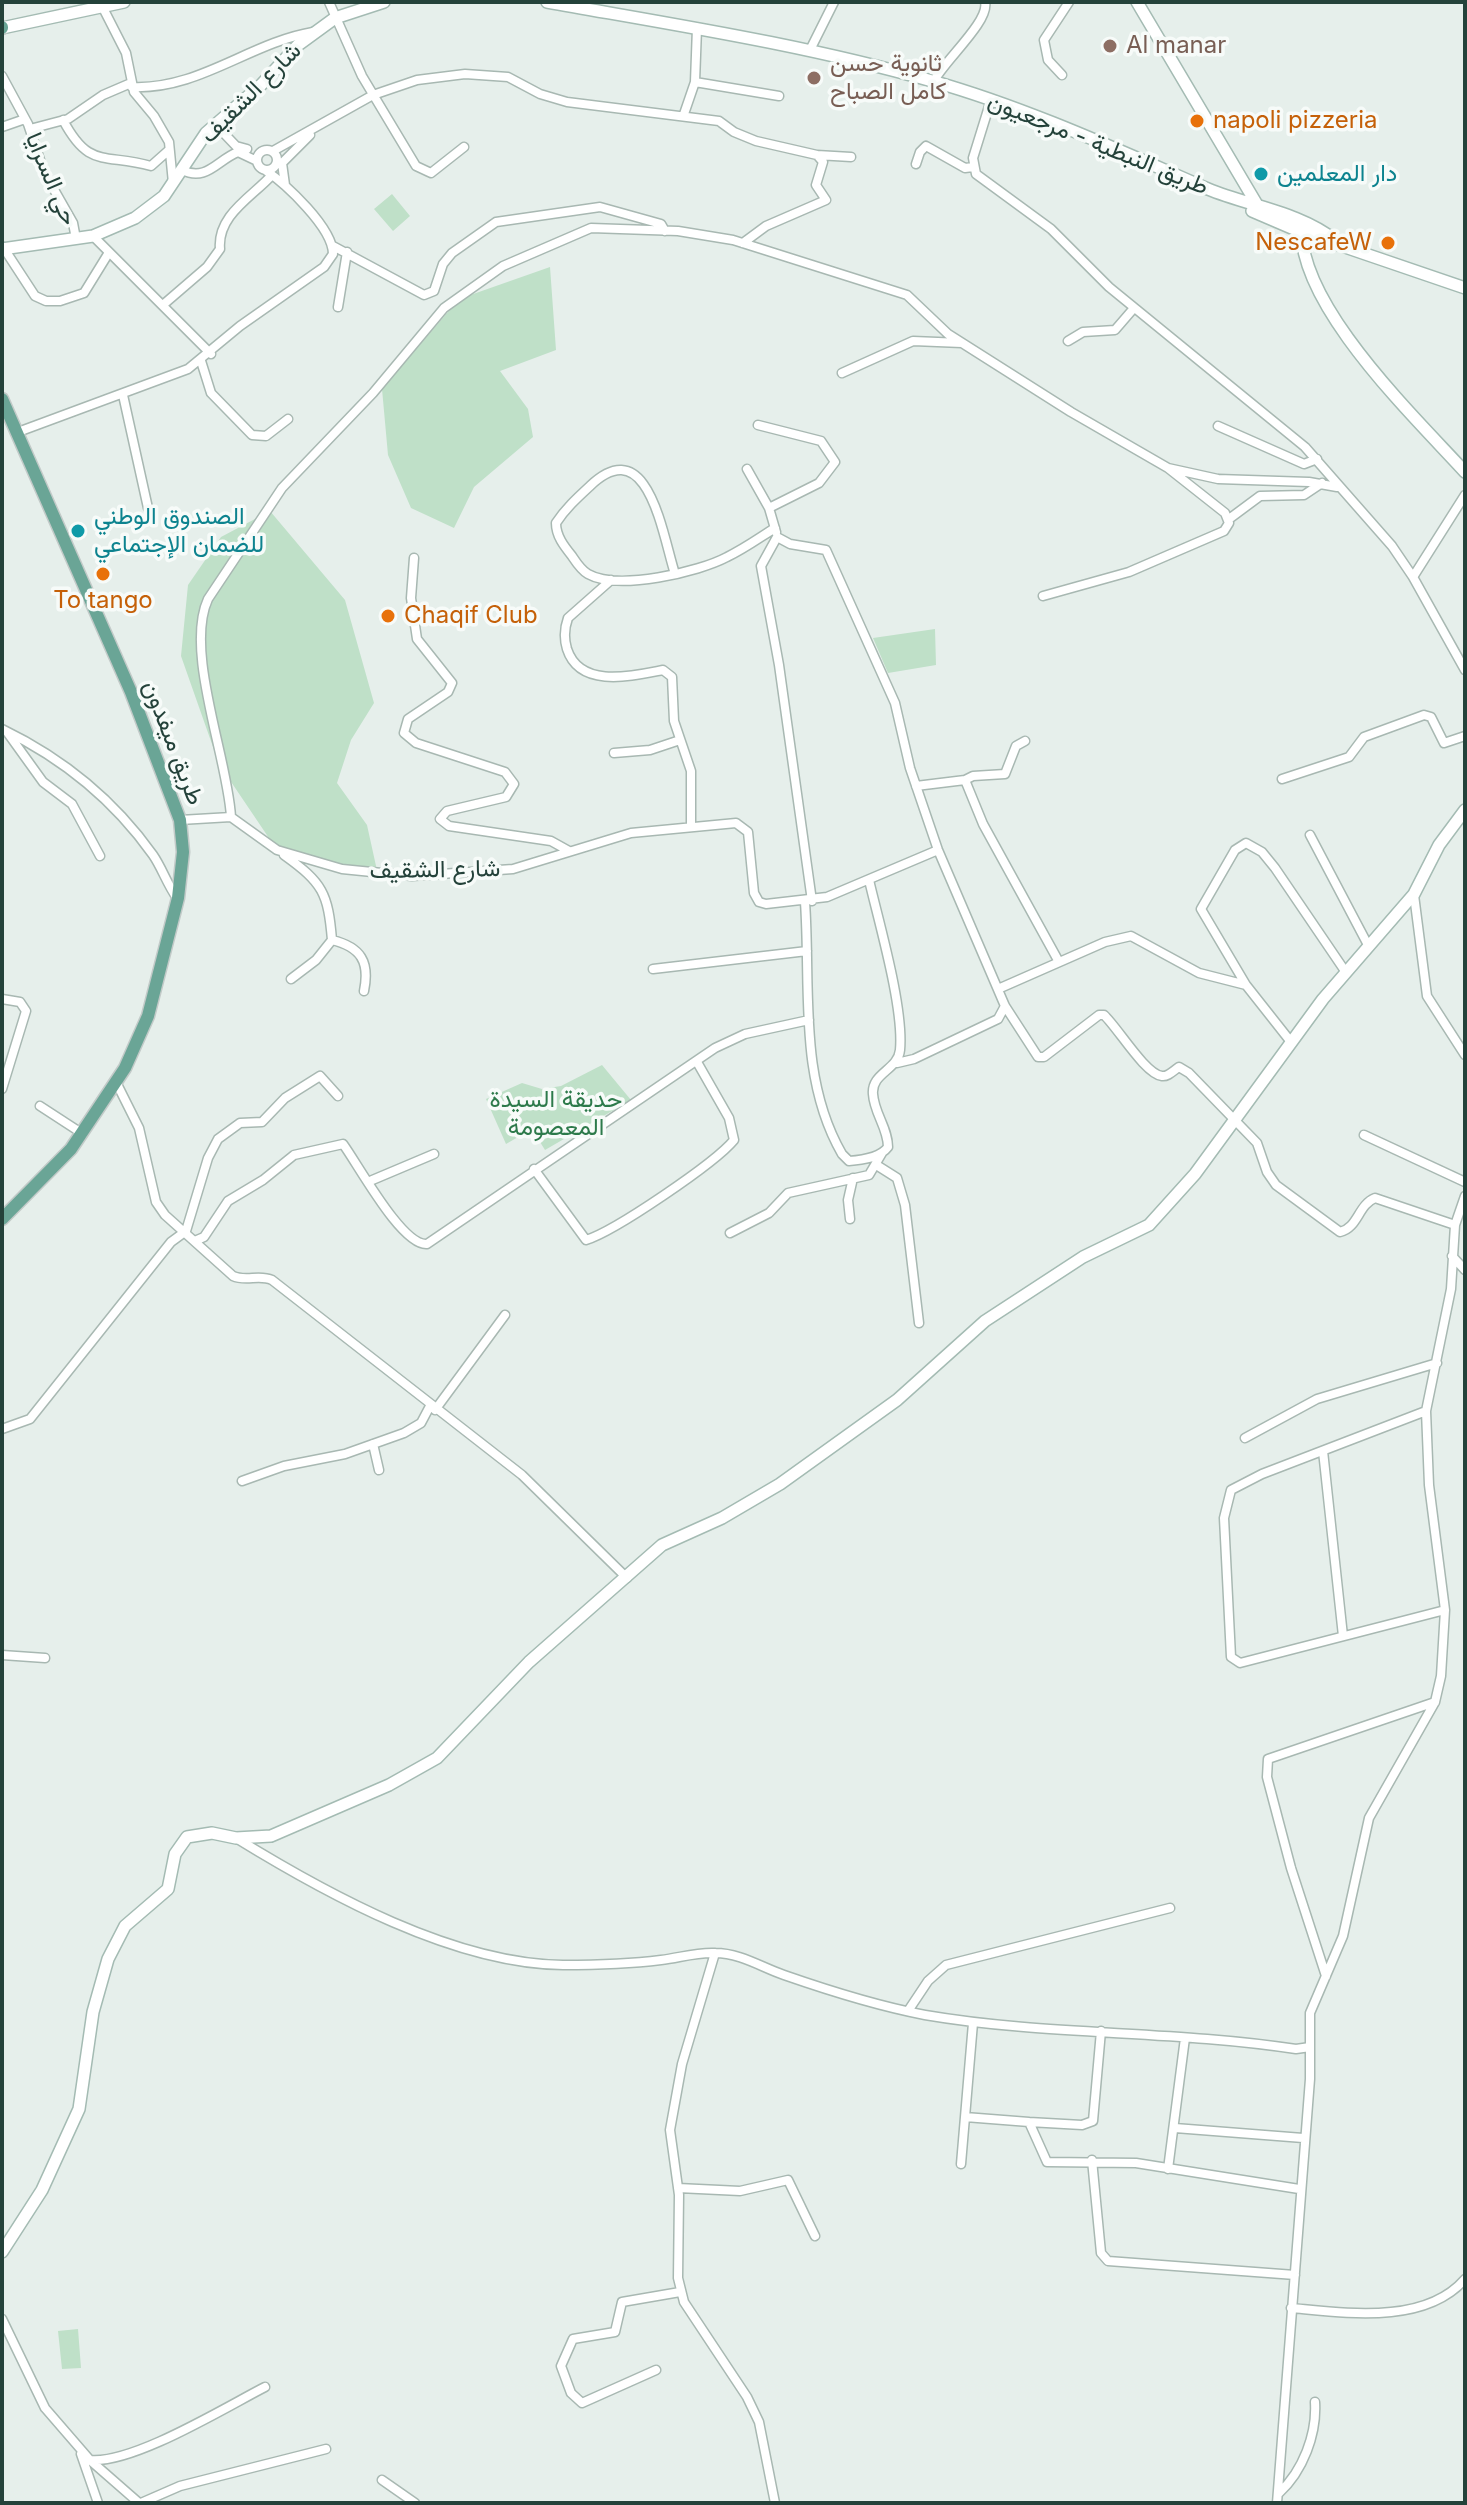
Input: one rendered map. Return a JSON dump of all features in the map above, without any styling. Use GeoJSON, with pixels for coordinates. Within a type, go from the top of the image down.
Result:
{"type":"FeatureCollection","features":[{"type":"Feature","properties":{"kind":"main road","name":"طريق ميفدون"},"geometry":{"type":"LineString","coordinates":[[2,399],[131,692],[180,820],[183,852],[178,898],[148,1016],[117,1084],[83,1134],[2,1219]]}},
{"type":"Feature","properties":{"kind":"street"},"geometry":{"type":"LineString","coordinates":[[2,28],[66,7],[124,2]]}},
{"type":"Feature","properties":{"kind":"street"},"geometry":{"type":"LineString","coordinates":[[329,2],[373,95],[420,171],[434,172],[464,147]]}},
{"type":"Feature","properties":{"kind":"street","name":"شارع الشقيف"},"geometry":{"type":"LineString","coordinates":[[3,248],[93,236],[135,218],[152,207],[173,184],[215,124],[314,32],[335,18],[384,2]]}},
{"type":"Feature","properties":{"kind":"street","name":"طريق النبطية - مرجعيون"},"geometry":{"type":"LineString","coordinates":[[547,2],[810,50],[934,81],[991,100],[1301,228],[1465,288]]}},
{"type":"Feature","properties":{"kind":"street"},"geometry":{"type":"LineString","coordinates":[[810,50],[834,2]]}},
{"type":"Feature","properties":{"kind":"street"},"geometry":{"type":"LineString","coordinates":[[934,81],[947,59],[982,20],[986,12],[985,2]]}},
{"type":"Feature","properties":{"kind":"street"},"geometry":{"type":"LineString","coordinates":[[1062,75],[1048,60],[1044,40],[1069,2]]}},
{"type":"Feature","properties":{"kind":"street"},"geometry":{"type":"LineString","coordinates":[[1137,2],[1264,212]]}},
{"type":"Feature","properties":{"kind":"street"},"geometry":{"type":"LineString","coordinates":[[102,6],[126,53],[132,85],[164,129],[170,149],[173,184]]}},
{"type":"Feature","properties":{"kind":"street"},"geometry":{"type":"LineString","coordinates":[[684,114],[695,82],[697,28]]}},
{"type":"Feature","properties":{"kind":"street"},"geometry":{"type":"LineString","coordinates":[[30,129],[63,120],[103,95],[132,85],[157,86],[203,76],[270,44],[314,32]]}},
{"type":"Feature","properties":{"kind":"street"},"geometry":{"type":"LineString","coordinates":[[257,158],[263,150],[273,151],[373,95],[417,80],[493,74],[567,102],[672,117],[684,114],[719,121],[734,132],[766,144],[817,155],[851,157]]}},
{"type":"Feature","properties":{"kind":"street","name":"حي السرايا"},"geometry":{"type":"LineString","coordinates":[[2,76],[30,129],[44,172],[73,223],[76,239]]}},
{"type":"Feature","properties":{"kind":"street"},"geometry":{"type":"LineString","coordinates":[[695,82],[779,96]]}},
{"type":"Feature","properties":{"kind":"street"},"geometry":{"type":"LineString","coordinates":[[991,100],[973,167],[982,180],[1051,229],[1134,308],[1224,378],[1317,459],[1337,487],[1392,546],[1465,670]]}},
{"type":"Feature","properties":{"kind":"street"},"geometry":{"type":"LineString","coordinates":[[2,127],[25,119]]}},
{"type":"Feature","properties":{"kind":"street"},"geometry":{"type":"LineString","coordinates":[[63,120],[71,139],[100,159],[123,159],[151,166],[170,149]]}},
{"type":"Feature","properties":{"kind":"street"},"geometry":{"type":"LineString","coordinates":[[215,124],[236,146],[257,158],[268,172],[286,186],[333,246],[424,295],[434,291],[443,264],[452,253],[496,222],[600,207],[661,224],[665,231]]}},
{"type":"Feature","properties":{"kind":"street"},"geometry":{"type":"LineString","coordinates":[[164,304],[207,267],[220,249],[219,236],[225,222],[268,172],[317,127]]}},
{"type":"Feature","properties":{"kind":"street"},"geometry":{"type":"LineString","coordinates":[[916,164],[926,146],[965,168],[973,167]]}},
{"type":"Feature","properties":{"kind":"street"},"geometry":{"type":"LineString","coordinates":[[273,151],[286,186]]}},
{"type":"Feature","properties":{"kind":"street"},"geometry":{"type":"LineString","coordinates":[[182,170],[202,174],[238,152],[257,158]]}},
{"type":"Feature","properties":{"kind":"street"},"geometry":{"type":"LineString","coordinates":[[743,243],[766,226],[826,200],[816,185],[823,162],[817,155]]}},
{"type":"Feature","properties":{"kind":"street"},"geometry":{"type":"LineString","coordinates":[[1301,228],[1306,255],[1329,307],[1356,352],[1465,472]]}},
{"type":"Feature","properties":{"kind":"street"},"geometry":{"type":"LineString","coordinates":[[180,820],[231,817],[227,779],[210,715],[203,615],[208,599],[275,497],[373,393],[444,308],[472,285],[580,229],[665,231],[743,243],[907,295],[940,328],[1071,412],[1168,468],[1229,519]]}},
{"type":"Feature","properties":{"kind":"street","name":"حي السرايا"},"geometry":{"type":"LineString","coordinates":[[93,236],[211,354]]}},
{"type":"Feature","properties":{"kind":"street"},"geometry":{"type":"LineString","coordinates":[[18,432],[178,374],[201,361],[240,326],[324,267],[332,256],[333,246]]}},
{"type":"Feature","properties":{"kind":"street"},"geometry":{"type":"LineString","coordinates":[[3,248],[35,296],[46,301],[60,301],[84,293],[108,254]]}},
{"type":"Feature","properties":{"kind":"street"},"geometry":{"type":"LineString","coordinates":[[338,307],[347,252]]}},
{"type":"Feature","properties":{"kind":"street"},"geometry":{"type":"LineString","coordinates":[[1068,341],[1083,332],[1115,330],[1134,308]]}},
{"type":"Feature","properties":{"kind":"street"},"geometry":{"type":"LineString","coordinates":[[842,373],[913,341],[963,343]]}},
{"type":"Feature","properties":{"kind":"street"},"geometry":{"type":"LineString","coordinates":[[201,361],[211,393],[252,435],[266,436],[288,419]]}},
{"type":"Feature","properties":{"kind":"street"},"geometry":{"type":"LineString","coordinates":[[123,395],[148,508]]}},
{"type":"Feature","properties":{"kind":"street"},"geometry":{"type":"LineString","coordinates":[[758,425],[821,441],[835,462],[819,483],[769,508]]}},
{"type":"Feature","properties":{"kind":"street"},"geometry":{"type":"LineString","coordinates":[[1218,426],[1300,463],[1317,459]]}},
{"type":"Feature","properties":{"kind":"street"},"geometry":{"type":"LineString","coordinates":[[675,574],[646,488],[631,471],[618,468],[604,473],[556,523],[560,539],[580,567],[593,576],[611,580],[675,574],[725,559],[776,532]]}},
{"type":"Feature","properties":{"kind":"street"},"geometry":{"type":"LineString","coordinates":[[1168,468],[1227,480],[1322,483],[1337,487]]}},
{"type":"Feature","properties":{"kind":"street"},"geometry":{"type":"LineString","coordinates":[[747,469],[769,508],[776,532],[776,546],[761,566],[779,665],[808,902],[809,1020],[816,1090],[839,1150],[849,1161],[882,1153]]}},
{"type":"Feature","properties":{"kind":"street"},"geometry":{"type":"LineString","coordinates":[[1043,596],[1129,572],[1181,553],[1219,535],[1228,527],[1229,519],[1260,496],[1304,495],[1322,483]]}},
{"type":"Feature","properties":{"kind":"street"},"geometry":{"type":"LineString","coordinates":[[1413,577],[1465,495]]}},
{"type":"Feature","properties":{"kind":"street"},"geometry":{"type":"LineString","coordinates":[[776,532],[790,544],[826,550],[895,703],[916,786],[938,850],[1005,1006],[1040,1058],[1099,1015],[1104,1015],[1154,1071],[1166,1076],[1179,1067],[1185,1069],[1257,1143],[1267,1172],[1276,1185],[1336,1230],[1344,1232],[1352,1227],[1366,1203],[1375,1198],[1455,1225]]}},
{"type":"Feature","properties":{"kind":"street","name":"شارع الشقيف"},"geometry":{"type":"LineString","coordinates":[[414,558],[411,598],[417,639],[452,683],[448,692],[408,719],[404,733],[426,747],[505,772],[514,784],[506,797],[447,811],[440,819],[449,826],[551,841],[569,851]]}},
{"type":"Feature","properties":{"kind":"street"},"geometry":{"type":"LineString","coordinates":[[611,580],[568,618],[564,627],[568,651],[579,668],[601,676],[626,677],[663,670],[668,673],[674,685],[674,721],[691,771],[691,826]]}},
{"type":"Feature","properties":{"kind":"street"},"geometry":{"type":"LineString","coordinates":[[1282,779],[1349,757],[1364,737],[1424,715],[1431,717],[1444,743],[1465,736]]}},
{"type":"Feature","properties":{"kind":"street"},"geometry":{"type":"LineString","coordinates":[[4,730],[43,782],[72,804],[100,856]]}},
{"type":"Feature","properties":{"kind":"street"},"geometry":{"type":"LineString","coordinates":[[4,730],[63,763],[111,805],[156,860],[164,882],[178,898]]}},
{"type":"Feature","properties":{"kind":"street"},"geometry":{"type":"LineString","coordinates":[[614,753],[650,750],[680,740]]}},
{"type":"Feature","properties":{"kind":"street"},"geometry":{"type":"LineString","coordinates":[[916,786],[1005,774],[1016,746],[1025,741]]}},
{"type":"Feature","properties":{"kind":"street"},"geometry":{"type":"LineString","coordinates":[[965,780],[983,824],[1059,962]]}},
{"type":"Feature","properties":{"kind":"street"},"geometry":{"type":"LineString","coordinates":[[236,1838],[284,1831],[389,1785],[437,1758],[529,1662],[662,1545],[722,1518],[837,1445],[897,1400],[985,1321],[1073,1263],[1149,1225],[1180,1194],[1345,971],[1414,894],[1439,845],[1465,810]]}},
{"type":"Feature","properties":{"kind":"street","name":"شارع الشقيف"},"geometry":{"type":"LineString","coordinates":[[231,817],[277,850],[342,869],[424,876],[513,869],[569,851]]}},
{"type":"Feature","properties":{"kind":"street"},"geometry":{"type":"LineString","coordinates":[[569,851],[631,833],[691,826],[741,825],[749,836],[754,893],[759,902],[808,902],[938,850]]}},
{"type":"Feature","properties":{"kind":"street"},"geometry":{"type":"LineString","coordinates":[[1310,835],[1368,945]]}},
{"type":"Feature","properties":{"kind":"street"},"geometry":{"type":"LineString","coordinates":[[1291,1042],[1246,985],[1201,909],[1235,850],[1246,843],[1254,846],[1275,868],[1345,971]]}},
{"type":"Feature","properties":{"kind":"street"},"geometry":{"type":"LineString","coordinates":[[277,850],[313,876],[325,892],[332,940],[316,960],[291,979]]}},
{"type":"Feature","properties":{"kind":"street"},"geometry":{"type":"LineString","coordinates":[[869,880],[894,999],[900,1048],[897,1063]]}},
{"type":"Feature","properties":{"kind":"street"},"geometry":{"type":"LineString","coordinates":[[1414,894],[1427,996],[1465,1055]]}},
{"type":"Feature","properties":{"kind":"street"},"geometry":{"type":"LineString","coordinates":[[998,989],[1120,936],[1131,936],[1199,973],[1246,985]]}},
{"type":"Feature","properties":{"kind":"street"},"geometry":{"type":"LineString","coordinates":[[332,940],[351,945],[363,958],[366,972],[364,991]]}},
{"type":"Feature","properties":{"kind":"street"},"geometry":{"type":"LineString","coordinates":[[653,969],[807,951]]}},
{"type":"Feature","properties":{"kind":"street"},"geometry":{"type":"LineString","coordinates":[[2,999],[20,1002],[26,1011],[2,1089]]}},
{"type":"Feature","properties":{"kind":"street"},"geometry":{"type":"LineString","coordinates":[[730,1233],[769,1213],[788,1193],[869,1175],[888,1147],[872,1092],[878,1079],[897,1063],[914,1059],[998,1019],[1005,1006]]}},
{"type":"Feature","properties":{"kind":"street"},"geometry":{"type":"LineString","coordinates":[[197,1240],[204,1237],[228,1201],[263,1180],[294,1155],[343,1144],[397,1225],[420,1245],[447,1232],[534,1169],[715,1048],[745,1034],[809,1020]]}},
{"type":"Feature","properties":{"kind":"street"},"geometry":{"type":"LineString","coordinates":[[534,1169],[586,1240],[666,1191],[721,1152],[735,1137],[729,1118],[697,1062]]}},
{"type":"Feature","properties":{"kind":"street"},"geometry":{"type":"LineString","coordinates":[[2,1429],[30,1419],[171,1242],[186,1231],[208,1158],[218,1139],[230,1127],[240,1123],[262,1122],[285,1098],[320,1076],[338,1096]]}},
{"type":"Feature","properties":{"kind":"street"},"geometry":{"type":"LineString","coordinates":[[117,1084],[139,1128],[156,1202],[165,1215],[197,1240],[233,1276],[240,1279],[264,1276],[272,1280],[522,1475],[601,1556],[627,1578]]}},
{"type":"Feature","properties":{"kind":"street"},"geometry":{"type":"LineString","coordinates":[[40,1106],[83,1134]]}},
{"type":"Feature","properties":{"kind":"street"},"geometry":{"type":"LineString","coordinates":[[1364,1135],[1465,1182]]}},
{"type":"Feature","properties":{"kind":"street"},"geometry":{"type":"LineString","coordinates":[[370,1181],[434,1154]]}},
{"type":"Feature","properties":{"kind":"street"},"geometry":{"type":"LineString","coordinates":[[878,1166],[897,1178],[905,1205],[919,1323]]}},
{"type":"Feature","properties":{"kind":"street"},"geometry":{"type":"LineString","coordinates":[[850,1219],[848,1200],[853,1178]]}},
{"type":"Feature","properties":{"kind":"street"},"geometry":{"type":"LineString","coordinates":[[1278,2498],[1287,2408],[1310,2013],[1349,1913],[1369,1818],[1435,1702],[1445,1645],[1445,1610],[1429,1485],[1426,1411],[1451,1289],[1455,1225],[1465,1196]]}},
{"type":"Feature","properties":{"kind":"street"},"geometry":{"type":"LineString","coordinates":[[1452,1255],[1465,1270]]}},
{"type":"Feature","properties":{"kind":"street"},"geometry":{"type":"LineString","coordinates":[[242,1481],[284,1466],[373,1444],[421,1423],[505,1315]]}},
{"type":"Feature","properties":{"kind":"street"},"geometry":{"type":"LineString","coordinates":[[1245,1438],[1317,1399],[1437,1363]]}},
{"type":"Feature","properties":{"kind":"street"},"geometry":{"type":"LineString","coordinates":[[1426,1411],[1235,1486],[1228,1495],[1224,1544],[1231,1657],[1240,1663],[1445,1610]]}},
{"type":"Feature","properties":{"kind":"street"},"geometry":{"type":"LineString","coordinates":[[373,1444],[379,1470]]}},
{"type":"Feature","properties":{"kind":"street"},"geometry":{"type":"LineString","coordinates":[[1323,1451],[1343,1636]]}},
{"type":"Feature","properties":{"kind":"street"},"geometry":{"type":"LineString","coordinates":[[2,1655],[45,1658]]}},
{"type":"Feature","properties":{"kind":"street"},"geometry":{"type":"LineString","coordinates":[[1326,1976],[1291,1868],[1267,1777],[1268,1759],[1435,1702]]}},
{"type":"Feature","properties":{"kind":"street"},"geometry":{"type":"LineString","coordinates":[[2,2252],[42,2190],[79,2109],[93,2012],[117,1940],[133,1916],[168,1889],[175,1854],[187,1837],[212,1833],[236,1838],[349,1903],[468,1947],[507,1958],[562,1965],[642,1962],[715,1953],[737,1955],[811,1984],[908,2011],[973,2023],[1310,2047]]}},
{"type":"Feature","properties":{"kind":"street"},"geometry":{"type":"LineString","coordinates":[[908,2011],[928,1981],[946,1965],[1170,1908]]}},
{"type":"Feature","properties":{"kind":"street"},"geometry":{"type":"LineString","coordinates":[[715,1953],[682,2064],[670,2130],[678,2188],[680,2292],[747,2397],[759,2422],[775,2503]]}},
{"type":"Feature","properties":{"kind":"street"},"geometry":{"type":"LineString","coordinates":[[961,2164],[973,2023]]}},
{"type":"Feature","properties":{"kind":"street"},"geometry":{"type":"LineString","coordinates":[[965,2117],[1082,2125],[1093,2121],[1101,2031]]}},
{"type":"Feature","properties":{"kind":"street"},"geometry":{"type":"LineString","coordinates":[[1168,2169],[1185,2038]]}},
{"type":"Feature","properties":{"kind":"street"},"geometry":{"type":"LineString","coordinates":[[1029,2122],[1045,2161],[1092,2160],[1299,2189]]}},
{"type":"Feature","properties":{"kind":"street"},"geometry":{"type":"LineString","coordinates":[[1175,2128],[1303,2138]]}},
{"type":"Feature","properties":{"kind":"street"},"geometry":{"type":"LineString","coordinates":[[1092,2160],[1101,2253],[1108,2261],[1295,2275]]}},
{"type":"Feature","properties":{"kind":"street"},"geometry":{"type":"LineString","coordinates":[[678,2188],[740,2191],[788,2180],[815,2236]]}},
{"type":"Feature","properties":{"kind":"street"},"geometry":{"type":"LineString","coordinates":[[1291,2308],[1345,2313],[1418,2308],[1435,2302],[1465,2279]]}},
{"type":"Feature","properties":{"kind":"street"},"geometry":{"type":"LineString","coordinates":[[1458,2287],[1465,2295]]}},
{"type":"Feature","properties":{"kind":"street"},"geometry":{"type":"LineString","coordinates":[[656,2370],[582,2403],[571,2393],[561,2366],[573,2339],[615,2332],[622,2302],[680,2292]]}},
{"type":"Feature","properties":{"kind":"street"},"geometry":{"type":"LineString","coordinates":[[2,2319],[45,2408],[79,2449],[140,2503],[180,2486],[326,2449]]}},
{"type":"Feature","properties":{"kind":"street"},"geometry":{"type":"LineString","coordinates":[[90,2460],[106,2462],[265,2387]]}},
{"type":"Feature","properties":{"kind":"street"},"geometry":{"type":"LineString","coordinates":[[1278,2498],[1290,2483],[1316,2426],[1315,2402]]}},
{"type":"Feature","properties":{"kind":"street"},"geometry":{"type":"LineString","coordinates":[[79,2449],[98,2503]]}},
{"type":"Feature","properties":{"kind":"street"},"geometry":{"type":"LineString","coordinates":[[382,2480],[415,2503]]}},
{"type":"Feature","properties":{"kind":"green space"},"geometry":{"type":"Polygon","coordinates":[[[392,194],[410,216],[393,231],[374,209],[392,194]]]}},
{"type":"Feature","properties":{"kind":"green space"},"geometry":{"type":"Polygon","coordinates":[[[550,267],[556,350],[500,371],[528,409],[533,437],[474,487],[454,528],[411,508],[388,455],[382,389],[459,299],[550,267]]]}},
{"type":"Feature","properties":{"kind":"green space"},"geometry":{"type":"Polygon","coordinates":[[[270,511],[345,600],[374,703],[351,740],[337,783],[367,825],[378,875],[277,850],[219,764],[181,656],[188,585],[221,537],[270,511]]]}},
{"type":"Feature","properties":{"kind":"green space"},"geometry":{"type":"Polygon","coordinates":[[[935,629],[936,665],[888,673],[873,638],[935,629]]]}},
{"type":"Feature","properties":{"kind":"green space","name":"حديقة السيدة المعصومة"},"geometry":{"type":"Polygon","coordinates":[[[602,1065],[631,1100],[545,1150],[532,1129],[506,1144],[486,1099],[522,1083],[542,1089],[561,1086],[602,1065]]]}},
{"type":"Feature","properties":{"kind":"green space"},"geometry":{"type":"Polygon","coordinates":[[[78,2329],[81,2368],[62,2369],[58,2331],[78,2329]]]}},
{"type":"Feature","properties":{"kind":"place","name":"Al manar"},"geometry":{"type":"Point","coordinates":[1110,46]}},
{"type":"Feature","properties":{"kind":"place","name":"ثانوية حسن كامل الصباح"},"geometry":{"type":"Point","coordinates":[814,78]}},
{"type":"Feature","properties":{"kind":"place","name":"napoli pizzeria"},"geometry":{"type":"Point","coordinates":[1197,121]}},
{"type":"Feature","properties":{"kind":"place","name":"دار المعلمين"},"geometry":{"type":"Point","coordinates":[1261,174]}},
{"type":"Feature","properties":{"kind":"place","name":"NescafeW"},"geometry":{"type":"Point","coordinates":[1388,243]}},
{"type":"Feature","properties":{"kind":"place","name":"الصندوق الوطني للضمان الإجتماعي"},"geometry":{"type":"Point","coordinates":[78,531]}},
{"type":"Feature","properties":{"kind":"place","name":"To tango"},"geometry":{"type":"Point","coordinates":[103,574]}},
{"type":"Feature","properties":{"kind":"place","name":"Chaqif Club"},"geometry":{"type":"Point","coordinates":[388,616]}}]}
